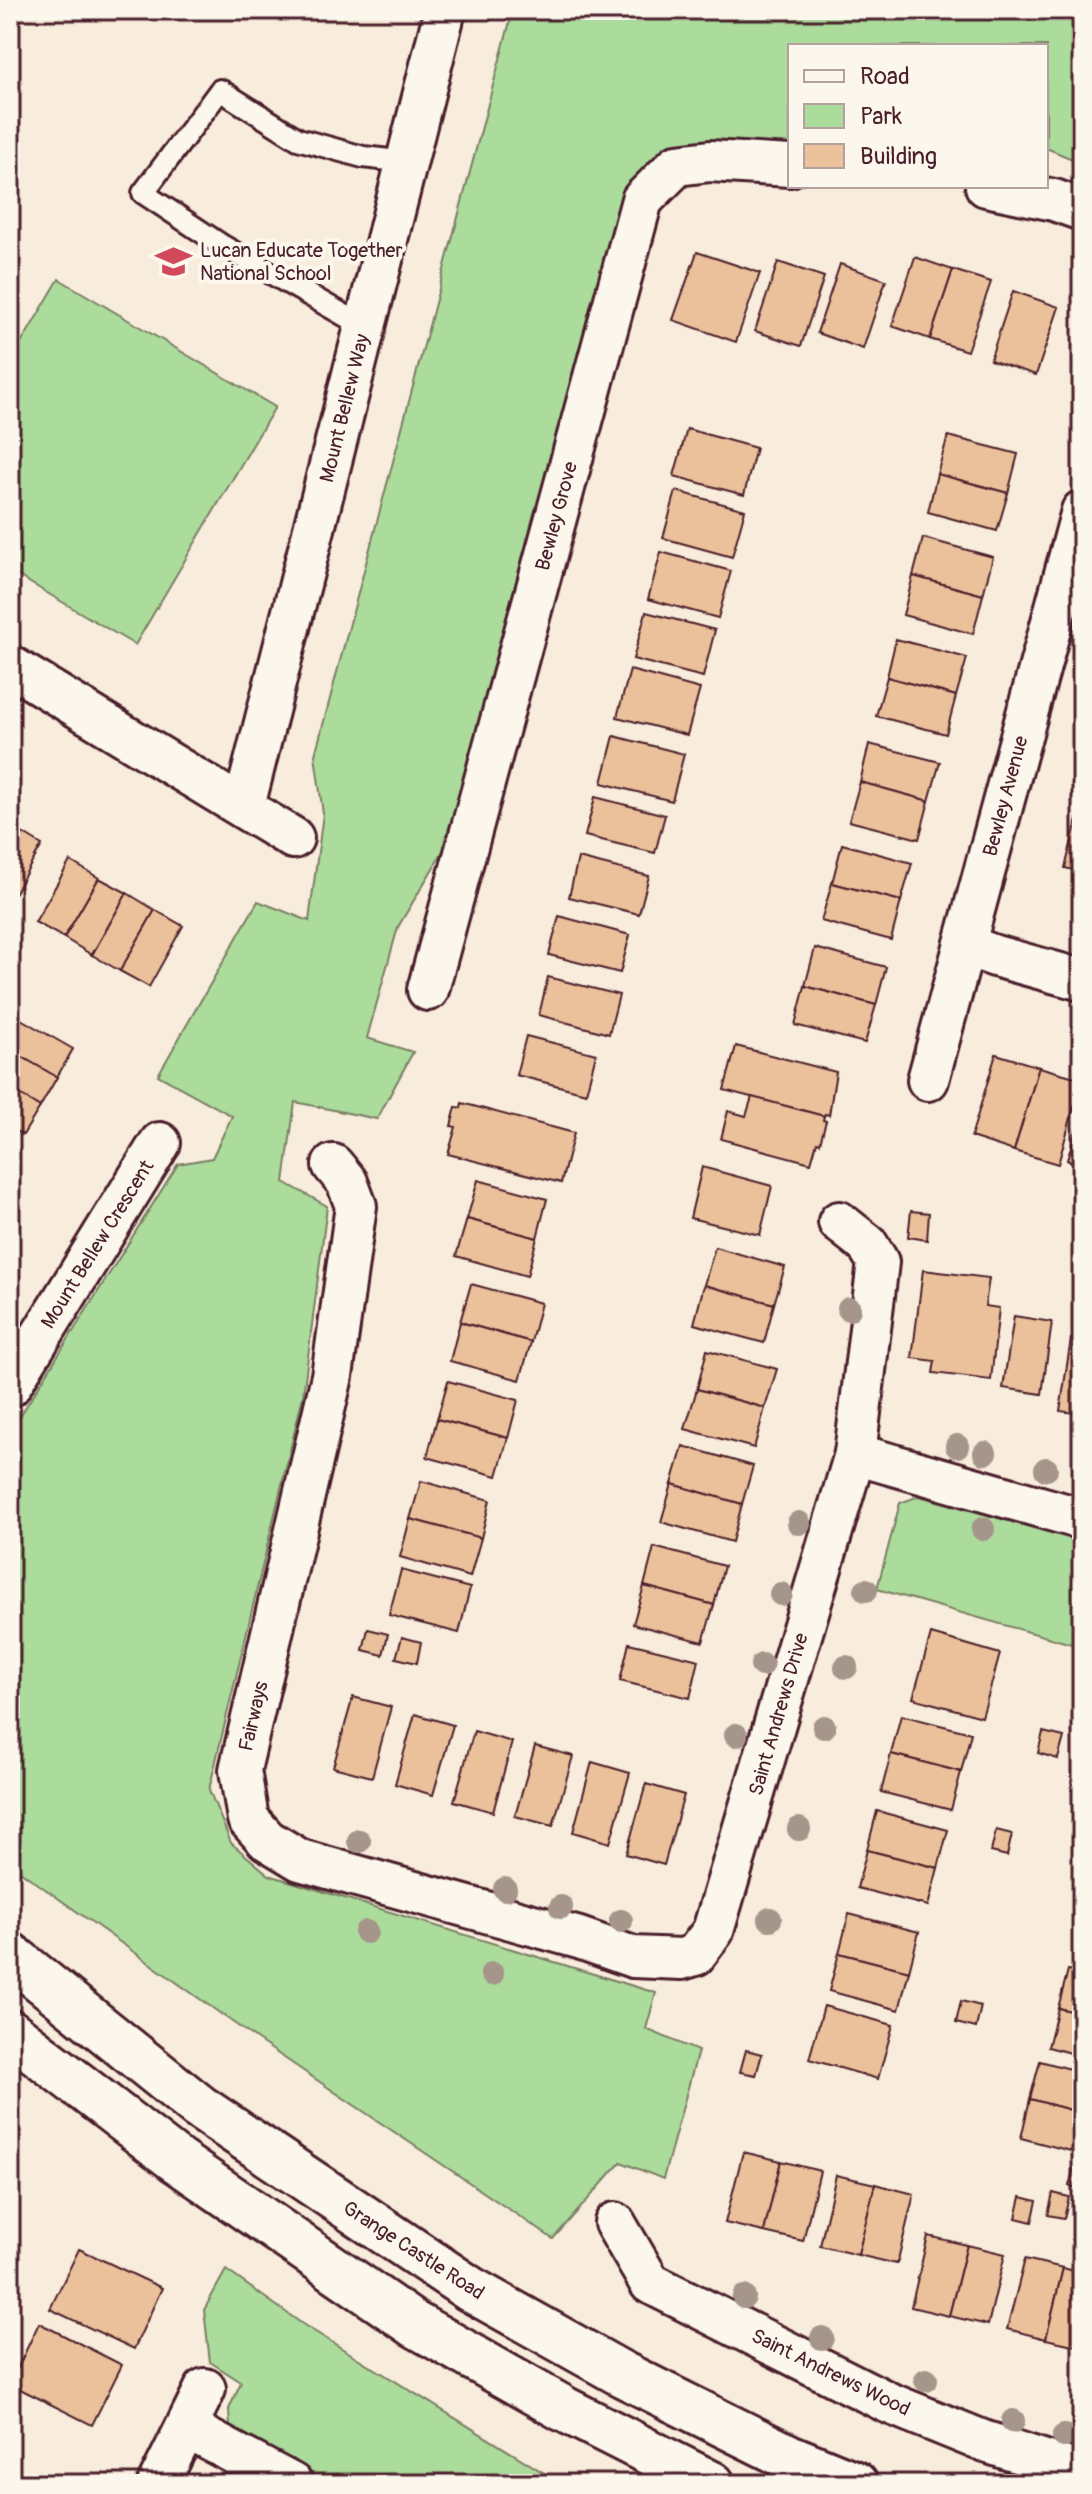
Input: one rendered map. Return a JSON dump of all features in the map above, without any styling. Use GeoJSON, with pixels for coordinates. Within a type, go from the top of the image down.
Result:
{"type":"FeatureCollection","features":[{"type":"Feature","properties":{"kind":"main road","name":"Grange Castle Road"},"geometry":{"type":"LineString","coordinates":[[10,1955],[199,2107],[470,2289],[622,2374],[789,2457],[855,2484]]}},
{"type":"Feature","properties":{"kind":"main road"},"geometry":{"type":"LineString","coordinates":[[10,2032],[176,2160],[414,2324],[564,2409],[712,2484]]}},
{"type":"Feature","properties":{"kind":"street","name":"Mount Bellew Way"},"geometry":{"type":"LineString","coordinates":[[244,806],[445,10]]}},
{"type":"Feature","properties":{"kind":"street","name":"Bewley Grove"},"geometry":{"type":"LineString","coordinates":[[428,990],[642,200],[677,165],[710,161],[788,166]]}},
{"type":"Feature","properties":{"kind":"street"},"geometry":{"type":"LineString","coordinates":[[996,188],[1054,200],[1082,210]]}},
{"type":"Feature","properties":{"kind":"street","name":"Bewley Avenue"},"geometry":{"type":"LineString","coordinates":[[928,1080],[1082,511]]}},
{"type":"Feature","properties":{"kind":"street"},"geometry":{"type":"LineString","coordinates":[[10,666],[293,838]]}},
{"type":"Feature","properties":{"kind":"street"},"geometry":{"type":"LineString","coordinates":[[965,945],[1082,980]]}},
{"type":"Feature","properties":{"kind":"street","name":"Mount Bellew Crescent"},"geometry":{"type":"LineString","coordinates":[[10,1386],[160,1143]]}},
{"type":"Feature","properties":{"kind":"street","name":"Fairways"},"geometry":{"type":"LineString","coordinates":[[333,1165],[347,1182],[356,1206],[332,1376],[240,1770],[248,1819],[267,1840],[300,1860],[579,1938],[633,1957],[682,1959]]}},
{"type":"Feature","properties":{"kind":"street","name":"Saint Andrews Drive"},"geometry":{"type":"LineString","coordinates":[[682,1959],[695,1955],[713,1931],[855,1454],[878,1262],[867,1244],[839,1222]]}},
{"type":"Feature","properties":{"kind":"street"},"geometry":{"type":"LineString","coordinates":[[855,1454],[1082,1519]]}},
{"type":"Feature","properties":{"kind":"street","name":"Saint Andrews Wood"},"geometry":{"type":"LineString","coordinates":[[615,2223],[650,2283],[889,2403],[983,2441],[1082,2473]]}},
{"type":"Feature","properties":{"kind":"street"},"geometry":{"type":"LineString","coordinates":[[158,2484],[205,2389]]}},
{"type":"Feature","properties":{"kind":"street"},"geometry":{"type":"LineString","coordinates":[[187,2428],[292,2484]]}},
{"type":"Feature","properties":{"kind":"lane"},"geometry":{"type":"LineString","coordinates":[[365,327],[234,253],[143,193],[220,90],[298,139],[363,157],[407,162]]}},
{"type":"Feature","properties":{"kind":"green space"},"geometry":{"type":"Polygon","coordinates":[[[513,10],[1082,10],[1082,163],[1048,149],[1048,44],[788,44],[788,144],[704,148],[668,158],[455,831],[398,927],[367,1038],[413,1052],[377,1119],[295,1102],[284,1182],[327,1206],[303,1396],[209,1790],[231,1843],[269,1875],[656,1993],[646,2029],[698,2051],[663,2179],[621,2162],[553,2239],[259,2041],[10,1864],[10,1432],[178,1164],[212,1158],[232,1116],[158,1075],[258,901],[309,921],[323,814],[315,755],[513,10]]]}},
{"type":"Feature","properties":{"kind":"green space"},"geometry":{"type":"Polygon","coordinates":[[[59,279],[275,407],[135,645],[10,571],[10,362],[59,279]]]}},
{"type":"Feature","properties":{"kind":"green space"},"geometry":{"type":"Polygon","coordinates":[[[919,1496],[1082,1541],[1082,1647],[877,1589],[900,1503],[919,1496]]]}},
{"type":"Feature","properties":{"kind":"green space"},"geometry":{"type":"Polygon","coordinates":[[[226,2270],[304,2325],[562,2484],[324,2484],[242,2442],[230,2428],[229,2409],[241,2382],[210,2362],[204,2310],[226,2270]]]}},
{"type":"Feature","properties":{"kind":"building"},"geometry":{"type":"Polygon","coordinates":[[[697,252],[760,273],[736,342],[673,320],[697,252]]]}},
{"type":"Feature","properties":{"kind":"building"},"geometry":{"type":"Polygon","coordinates":[[[915,257],[953,270],[930,339],[892,326],[915,257]]]}},
{"type":"Feature","properties":{"kind":"building"},"geometry":{"type":"Polygon","coordinates":[[[778,262],[824,277],[801,346],[755,331],[778,262]]]}},
{"type":"Feature","properties":{"kind":"building"},"geometry":{"type":"Polygon","coordinates":[[[840,264],[886,280],[863,349],[817,333],[840,264]]]}},
{"type":"Feature","properties":{"kind":"building"},"geometry":{"type":"Polygon","coordinates":[[[953,270],[991,282],[967,351],[930,339],[953,270]]]}},
{"type":"Feature","properties":{"kind":"building"},"geometry":{"type":"Polygon","coordinates":[[[1013,291],[1059,307],[1036,375],[990,360],[1013,291]]]}},
{"type":"Feature","properties":{"kind":"building"},"geometry":{"type":"Polygon","coordinates":[[[687,429],[756,448],[744,495],[674,476],[687,429]]]}},
{"type":"Feature","properties":{"kind":"building"},"geometry":{"type":"Polygon","coordinates":[[[948,436],[1018,454],[1008,493],[937,474],[948,436]]]}},
{"type":"Feature","properties":{"kind":"building"},"geometry":{"type":"Polygon","coordinates":[[[937,474],[1008,493],[997,531],[928,512],[937,474]]]}},
{"type":"Feature","properties":{"kind":"building"},"geometry":{"type":"Polygon","coordinates":[[[676,491],[745,510],[732,557],[663,538],[676,491]]]}},
{"type":"Feature","properties":{"kind":"building"},"geometry":{"type":"Polygon","coordinates":[[[923,538],[993,557],[983,595],[913,576],[923,538]]]}},
{"type":"Feature","properties":{"kind":"building"},"geometry":{"type":"Polygon","coordinates":[[[661,552],[731,571],[718,618],[648,599],[661,552]]]}},
{"type":"Feature","properties":{"kind":"building"},"geometry":{"type":"Polygon","coordinates":[[[913,576],[983,595],[973,634],[903,615],[913,576]]]}},
{"type":"Feature","properties":{"kind":"building"},"geometry":{"type":"Polygon","coordinates":[[[646,612],[715,630],[703,677],[633,659],[646,612]]]}},
{"type":"Feature","properties":{"kind":"building"},"geometry":{"type":"Polygon","coordinates":[[[896,639],[967,658],[956,696],[887,677],[896,639]]]}},
{"type":"Feature","properties":{"kind":"building"},"geometry":{"type":"Polygon","coordinates":[[[630,670],[700,689],[687,735],[617,717],[630,670]]]}},
{"type":"Feature","properties":{"kind":"building"},"geometry":{"type":"Polygon","coordinates":[[[887,677],[956,696],[946,734],[876,716],[887,677]]]}},
{"type":"Feature","properties":{"kind":"building"},"geometry":{"type":"Polygon","coordinates":[[[614,736],[684,754],[672,801],[602,783],[614,736]]]}},
{"type":"Feature","properties":{"kind":"building"},"geometry":{"type":"Polygon","coordinates":[[[869,744],[940,762],[929,801],[860,782],[869,744]]]}},
{"type":"Feature","properties":{"kind":"building"},"geometry":{"type":"Polygon","coordinates":[[[860,782],[929,801],[919,839],[849,821],[860,782]]]}},
{"type":"Feature","properties":{"kind":"building"},"geometry":{"type":"Polygon","coordinates":[[[595,797],[665,815],[655,853],[585,836],[595,797]]]}},
{"type":"Feature","properties":{"kind":"building"},"geometry":{"type":"Polygon","coordinates":[[[1082,800],[1082,872],[1065,868],[1082,800]]]}},
{"type":"Feature","properties":{"kind":"building"},"geometry":{"type":"Polygon","coordinates":[[[14,828],[42,845],[10,901],[10,835],[14,828]]]}},
{"type":"Feature","properties":{"kind":"building"},"geometry":{"type":"Polygon","coordinates":[[[842,844],[912,863],[901,901],[832,883],[842,844]]]}},
{"type":"Feature","properties":{"kind":"building"},"geometry":{"type":"Polygon","coordinates":[[[578,858],[649,876],[639,914],[569,897],[578,858]]]}},
{"type":"Feature","properties":{"kind":"building"},"geometry":{"type":"Polygon","coordinates":[[[70,861],[99,878],[64,938],[35,922],[70,861]]]}},
{"type":"Feature","properties":{"kind":"building"},"geometry":{"type":"Polygon","coordinates":[[[99,878],[127,893],[92,955],[64,938],[99,878]]]}},
{"type":"Feature","properties":{"kind":"building"},"geometry":{"type":"Polygon","coordinates":[[[832,883],[901,901],[891,940],[821,921],[832,883]]]}},
{"type":"Feature","properties":{"kind":"building"},"geometry":{"type":"Polygon","coordinates":[[[127,893],[155,910],[120,971],[92,955],[127,893]]]}},
{"type":"Feature","properties":{"kind":"building"},"geometry":{"type":"Polygon","coordinates":[[[155,910],[183,926],[149,987],[120,971],[155,910]]]}},
{"type":"Feature","properties":{"kind":"building"},"geometry":{"type":"Polygon","coordinates":[[[559,916],[630,935],[620,973],[549,955],[559,916]]]}},
{"type":"Feature","properties":{"kind":"building"},"geometry":{"type":"Polygon","coordinates":[[[815,948],[886,967],[876,1005],[805,986],[815,948]]]}},
{"type":"Feature","properties":{"kind":"building"},"geometry":{"type":"Polygon","coordinates":[[[548,977],[619,995],[609,1034],[539,1015],[548,977]]]}},
{"type":"Feature","properties":{"kind":"building"},"geometry":{"type":"Polygon","coordinates":[[[805,986],[876,1005],[865,1043],[795,1025],[805,986]]]}},
{"type":"Feature","properties":{"kind":"building"},"geometry":{"type":"Polygon","coordinates":[[[12,1014],[73,1049],[57,1077],[10,1050],[12,1014]]]}},
{"type":"Feature","properties":{"kind":"building"},"geometry":{"type":"Polygon","coordinates":[[[526,1036],[596,1054],[586,1093],[516,1075],[526,1036]]]}},
{"type":"Feature","properties":{"kind":"building"},"geometry":{"type":"Polygon","coordinates":[[[736,1046],[836,1072],[829,1115],[724,1090],[736,1046]]]}},
{"type":"Feature","properties":{"kind":"building"},"geometry":{"type":"Polygon","coordinates":[[[10,1050],[57,1077],[40,1107],[10,1089],[10,1050]]]}},
{"type":"Feature","properties":{"kind":"building"},"geometry":{"type":"Polygon","coordinates":[[[996,1054],[1039,1067],[1014,1151],[971,1137],[996,1054]]]}},
{"type":"Feature","properties":{"kind":"building"},"geometry":{"type":"Polygon","coordinates":[[[1039,1067],[1082,1079],[1058,1164],[1014,1151],[1039,1067]]]}},
{"type":"Feature","properties":{"kind":"building"},"geometry":{"type":"Polygon","coordinates":[[[10,1089],[40,1107],[23,1135],[10,1128],[10,1089]]]}},
{"type":"Feature","properties":{"kind":"building"},"geometry":{"type":"Polygon","coordinates":[[[752,1097],[824,1116],[823,1120],[826,1121],[820,1143],[817,1142],[811,1163],[721,1139],[728,1111],[746,1116],[752,1097]]]}},
{"type":"Feature","properties":{"kind":"building"},"geometry":{"type":"Polygon","coordinates":[[[462,1103],[574,1133],[561,1183],[448,1154],[456,1127],[451,1126],[456,1107],[461,1108],[462,1103]]]}},
{"type":"Feature","properties":{"kind":"building"},"geometry":{"type":"Polygon","coordinates":[[[1082,1111],[1082,1165],[1067,1160],[1082,1111]]]}},
{"type":"Feature","properties":{"kind":"building"},"geometry":{"type":"Polygon","coordinates":[[[702,1167],[772,1186],[760,1235],[690,1218],[702,1167]]]}},
{"type":"Feature","properties":{"kind":"building"},"geometry":{"type":"Polygon","coordinates":[[[478,1180],[547,1199],[537,1238],[467,1219],[478,1180]]]}},
{"type":"Feature","properties":{"kind":"building"},"geometry":{"type":"Polygon","coordinates":[[[911,1211],[929,1213],[927,1240],[908,1237],[911,1211]]]}},
{"type":"Feature","properties":{"kind":"building"},"geometry":{"type":"Polygon","coordinates":[[[467,1219],[537,1238],[527,1276],[456,1256],[467,1219]]]}},
{"type":"Feature","properties":{"kind":"building"},"geometry":{"type":"Polygon","coordinates":[[[715,1247],[785,1267],[774,1304],[704,1285],[715,1247]]]}},
{"type":"Feature","properties":{"kind":"building"},"geometry":{"type":"Polygon","coordinates":[[[923,1270],[989,1278],[985,1306],[999,1308],[991,1380],[933,1373],[935,1361],[912,1358],[923,1270]]]}},
{"type":"Feature","properties":{"kind":"building"},"geometry":{"type":"Polygon","coordinates":[[[471,1284],[541,1303],[531,1342],[460,1322],[471,1284]]]}},
{"type":"Feature","properties":{"kind":"building"},"geometry":{"type":"Polygon","coordinates":[[[704,1285],[774,1304],[764,1343],[694,1324],[704,1285]]]}},
{"type":"Feature","properties":{"kind":"building"},"geometry":{"type":"Polygon","coordinates":[[[1014,1316],[1052,1322],[1042,1394],[1003,1388],[1014,1316]]]}},
{"type":"Feature","properties":{"kind":"building"},"geometry":{"type":"Polygon","coordinates":[[[460,1322],[531,1342],[520,1380],[450,1361],[460,1322]]]}},
{"type":"Feature","properties":{"kind":"building"},"geometry":{"type":"Polygon","coordinates":[[[1071,1339],[1082,1341],[1082,1414],[1060,1411],[1071,1339]]]}},
{"type":"Feature","properties":{"kind":"building"},"geometry":{"type":"Polygon","coordinates":[[[707,1350],[777,1369],[765,1408],[697,1389],[707,1350]]]}},
{"type":"Feature","properties":{"kind":"building"},"geometry":{"type":"Polygon","coordinates":[[[448,1381],[518,1400],[508,1438],[437,1419],[448,1381]]]}},
{"type":"Feature","properties":{"kind":"building"},"geometry":{"type":"Polygon","coordinates":[[[697,1389],[765,1408],[754,1448],[685,1429],[697,1389]]]}},
{"type":"Feature","properties":{"kind":"building"},"geometry":{"type":"Polygon","coordinates":[[[437,1419],[508,1438],[497,1476],[427,1457],[437,1419]]]}},
{"type":"Feature","properties":{"kind":"building"},"geometry":{"type":"Polygon","coordinates":[[[683,1446],[753,1466],[742,1504],[672,1484],[683,1446]]]}},
{"type":"Feature","properties":{"kind":"building"},"geometry":{"type":"Polygon","coordinates":[[[421,1481],[490,1500],[481,1538],[410,1519],[421,1481]]]}},
{"type":"Feature","properties":{"kind":"building"},"geometry":{"type":"Polygon","coordinates":[[[672,1484],[742,1504],[732,1542],[661,1522],[672,1484]]]}},
{"type":"Feature","properties":{"kind":"building"},"geometry":{"type":"Polygon","coordinates":[[[410,1519],[481,1538],[470,1577],[400,1557],[410,1519]]]}},
{"type":"Feature","properties":{"kind":"building"},"geometry":{"type":"Polygon","coordinates":[[[654,1547],[724,1566],[714,1605],[644,1586],[654,1547]]]}},
{"type":"Feature","properties":{"kind":"building"},"geometry":{"type":"Polygon","coordinates":[[[401,1570],[470,1588],[459,1633],[389,1615],[401,1570]]]}},
{"type":"Feature","properties":{"kind":"building"},"geometry":{"type":"Polygon","coordinates":[[[644,1586],[714,1605],[703,1642],[633,1624],[644,1586]]]}},
{"type":"Feature","properties":{"kind":"building"},"geometry":{"type":"Polygon","coordinates":[[[368,1629],[388,1634],[383,1655],[363,1650],[368,1629]]]}},
{"type":"Feature","properties":{"kind":"building"},"geometry":{"type":"Polygon","coordinates":[[[931,1634],[1000,1654],[982,1717],[913,1698],[931,1634]]]}},
{"type":"Feature","properties":{"kind":"building"},"geometry":{"type":"Polygon","coordinates":[[[402,1637],[421,1642],[417,1663],[396,1658],[402,1637]]]}},
{"type":"Feature","properties":{"kind":"building"},"geometry":{"type":"Polygon","coordinates":[[[629,1643],[699,1660],[690,1698],[620,1681],[629,1643]]]}},
{"type":"Feature","properties":{"kind":"building"},"geometry":{"type":"Polygon","coordinates":[[[353,1697],[391,1707],[372,1777],[333,1767],[353,1697]]]}},
{"type":"Feature","properties":{"kind":"building"},"geometry":{"type":"Polygon","coordinates":[[[415,1714],[453,1725],[433,1795],[395,1784],[415,1714]]]}},
{"type":"Feature","properties":{"kind":"building"},"geometry":{"type":"Polygon","coordinates":[[[901,1715],[971,1733],[961,1772],[891,1754],[901,1715]]]}},
{"type":"Feature","properties":{"kind":"building"},"geometry":{"type":"Polygon","coordinates":[[[474,1731],[512,1742],[493,1812],[454,1801],[474,1731]]]}},
{"type":"Feature","properties":{"kind":"building"},"geometry":{"type":"Polygon","coordinates":[[[1043,1732],[1064,1737],[1058,1759],[1038,1753],[1043,1732]]]}},
{"type":"Feature","properties":{"kind":"building"},"geometry":{"type":"Polygon","coordinates":[[[535,1746],[573,1756],[553,1826],[515,1816],[535,1746]]]}},
{"type":"Feature","properties":{"kind":"building"},"geometry":{"type":"Polygon","coordinates":[[[891,1754],[961,1772],[951,1810],[881,1792],[891,1754]]]}},
{"type":"Feature","properties":{"kind":"building"},"geometry":{"type":"Polygon","coordinates":[[[592,1762],[630,1773],[610,1843],[573,1832],[592,1762]]]}},
{"type":"Feature","properties":{"kind":"building"},"geometry":{"type":"Polygon","coordinates":[[[646,1784],[684,1795],[664,1865],[626,1854],[646,1784]]]}},
{"type":"Feature","properties":{"kind":"building"},"geometry":{"type":"Polygon","coordinates":[[[877,1811],[948,1830],[938,1868],[867,1850],[877,1811]]]}},
{"type":"Feature","properties":{"kind":"building"},"geometry":{"type":"Polygon","coordinates":[[[996,1830],[1012,1834],[1007,1856],[991,1852],[996,1830]]]}},
{"type":"Feature","properties":{"kind":"building"},"geometry":{"type":"Polygon","coordinates":[[[867,1850],[938,1868],[928,1906],[857,1888],[867,1850]]]}},
{"type":"Feature","properties":{"kind":"building"},"geometry":{"type":"Polygon","coordinates":[[[849,1914],[919,1932],[909,1971],[839,1953],[849,1914]]]}},
{"type":"Feature","properties":{"kind":"building"},"geometry":{"type":"Polygon","coordinates":[[[1082,1915],[1082,1949],[1074,1947],[1082,1915]]]}},
{"type":"Feature","properties":{"kind":"building"},"geometry":{"type":"Polygon","coordinates":[[[839,1953],[909,1971],[899,2010],[829,1991],[839,1953]]]}},
{"type":"Feature","properties":{"kind":"building"},"geometry":{"type":"Polygon","coordinates":[[[1068,1970],[1082,1973],[1082,2014],[1058,2008],[1068,1970]]]}},
{"type":"Feature","properties":{"kind":"building"},"geometry":{"type":"Polygon","coordinates":[[[961,2001],[981,2006],[976,2028],[956,2023],[961,2001]]]}},
{"type":"Feature","properties":{"kind":"building"},"geometry":{"type":"Polygon","coordinates":[[[824,2006],[893,2025],[878,2079],[809,2059],[824,2006]]]}},
{"type":"Feature","properties":{"kind":"building"},"geometry":{"type":"Polygon","coordinates":[[[1058,2008],[1082,2014],[1082,2056],[1048,2047],[1058,2008]]]}},
{"type":"Feature","properties":{"kind":"building"},"geometry":{"type":"Polygon","coordinates":[[[746,2050],[762,2054],[756,2075],[740,2072],[746,2050]]]}},
{"type":"Feature","properties":{"kind":"building"},"geometry":{"type":"Polygon","coordinates":[[[1040,2061],[1082,2072],[1082,2113],[1030,2099],[1040,2061]]]}},
{"type":"Feature","properties":{"kind":"building"},"geometry":{"type":"Polygon","coordinates":[[[1030,2099],[1082,2113],[1082,2154],[1021,2138],[1030,2099]]]}},
{"type":"Feature","properties":{"kind":"building"},"geometry":{"type":"Polygon","coordinates":[[[743,2152],[781,2161],[764,2232],[725,2223],[743,2152]]]}},
{"type":"Feature","properties":{"kind":"building"},"geometry":{"type":"Polygon","coordinates":[[[781,2161],[820,2171],[803,2241],[764,2232],[781,2161]]]}},
{"type":"Feature","properties":{"kind":"building"},"geometry":{"type":"Polygon","coordinates":[[[1075,2164],[1082,2166],[1082,2189],[1069,2186],[1075,2164]]]}},
{"type":"Feature","properties":{"kind":"building"},"geometry":{"type":"Polygon","coordinates":[[[836,2175],[875,2184],[858,2255],[820,2246],[836,2175]]]}},
{"type":"Feature","properties":{"kind":"building"},"geometry":{"type":"Polygon","coordinates":[[[875,2184],[914,2194],[897,2264],[858,2255],[875,2184]]]}},
{"type":"Feature","properties":{"kind":"building"},"geometry":{"type":"Polygon","coordinates":[[[1053,2193],[1069,2197],[1064,2218],[1048,2215],[1053,2193]]]}},
{"type":"Feature","properties":{"kind":"building"},"geometry":{"type":"Polygon","coordinates":[[[1021,2197],[1037,2201],[1032,2222],[1016,2218],[1021,2197]]]}},
{"type":"Feature","properties":{"kind":"building"},"geometry":{"type":"Polygon","coordinates":[[[928,2236],[967,2245],[949,2316],[911,2307],[928,2236]]]}},
{"type":"Feature","properties":{"kind":"building"},"geometry":{"type":"Polygon","coordinates":[[[967,2245],[1005,2254],[988,2325],[949,2316],[967,2245]]]}},
{"type":"Feature","properties":{"kind":"building"},"geometry":{"type":"Polygon","coordinates":[[[79,2249],[162,2288],[134,2349],[50,2309],[79,2249]]]}},
{"type":"Feature","properties":{"kind":"building"},"geometry":{"type":"Polygon","coordinates":[[[1025,2259],[1063,2268],[1046,2339],[1007,2329],[1025,2259]]]}},
{"type":"Feature","properties":{"kind":"building"},"geometry":{"type":"Polygon","coordinates":[[[1063,2268],[1082,2273],[1082,2347],[1046,2339],[1063,2268]]]}},
{"type":"Feature","properties":{"kind":"building"},"geometry":{"type":"Polygon","coordinates":[[[39,2323],[122,2365],[92,2425],[10,2384],[39,2323]]]}},
{"type":"Feature","properties":{"kind":"place","name":"Lucan Educate Together National School"},"geometry":{"type":"Point","coordinates":[174,261]}}]}
